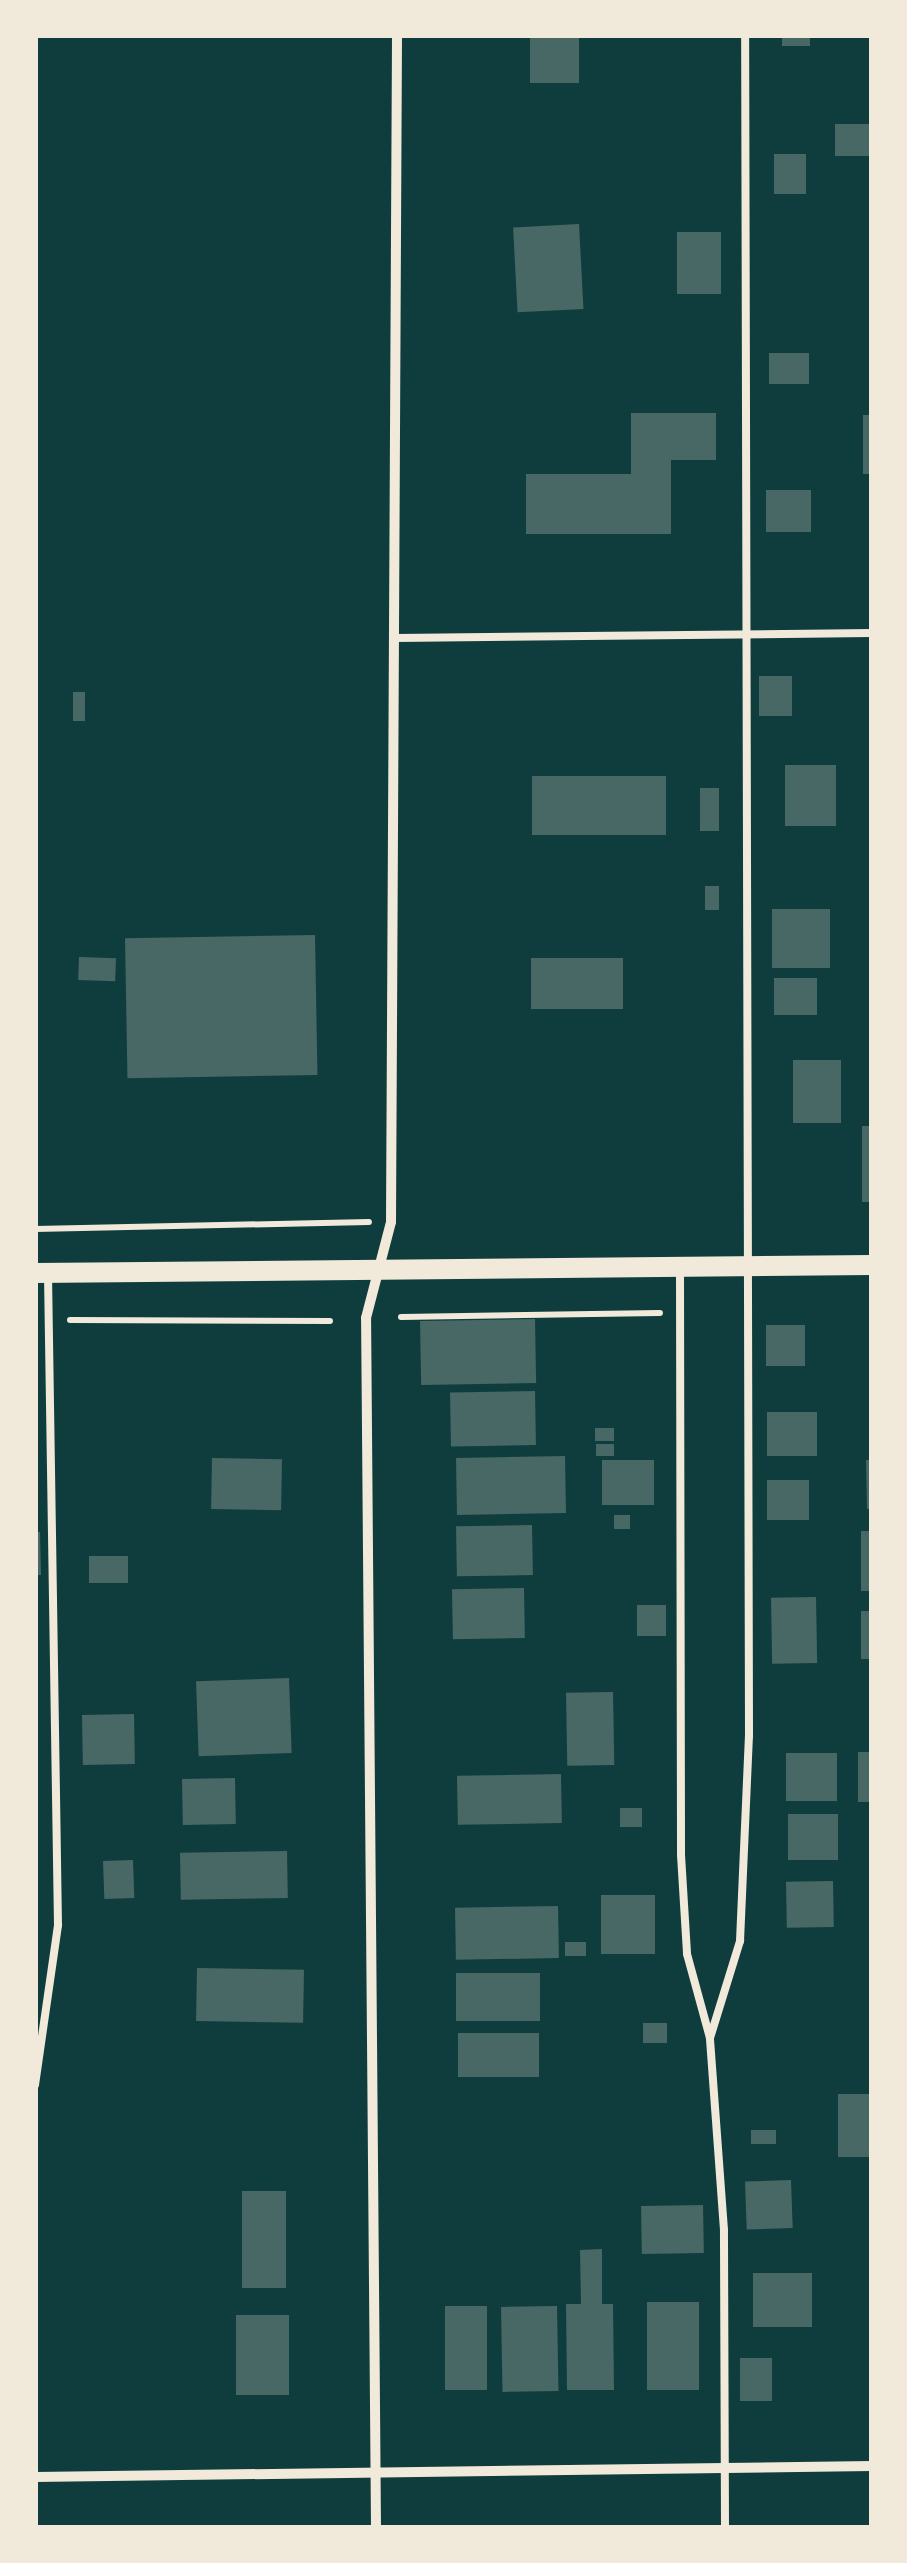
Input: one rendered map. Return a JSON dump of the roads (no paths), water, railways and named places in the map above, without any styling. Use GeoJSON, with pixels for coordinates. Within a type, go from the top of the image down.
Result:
{"type":"FeatureCollection","features":[{"type":"Feature","properties":{"kind":"main road"},"geometry":{"type":"LineString","coordinates":[[42,1273],[872,1266]]}},
{"type":"Feature","properties":{"kind":"street"},"geometry":{"type":"LineString","coordinates":[[376,2528],[366,1318],[390,1222],[397,35]]}},
{"type":"Feature","properties":{"kind":"street"},"geometry":{"type":"LineString","coordinates":[[35,2477],[872,2466]]}},
{"type":"Feature","properties":{"kind":"lane"},"geometry":{"type":"LineString","coordinates":[[710,2038],[740,1941],[746,1886],[744,35]]}},
{"type":"Feature","properties":{"kind":"lane"},"geometry":{"type":"LineString","coordinates":[[396,638],[872,633]]}},
{"type":"Feature","properties":{"kind":"lane"},"geometry":{"type":"LineString","coordinates":[[680,1267],[680,1854],[687,1954],[710,2038],[724,2230],[725,2528]]}},
{"type":"Feature","properties":{"kind":"lane"},"geometry":{"type":"LineString","coordinates":[[35,2085],[58,1925],[49,1320],[42,1273]]}}]}
